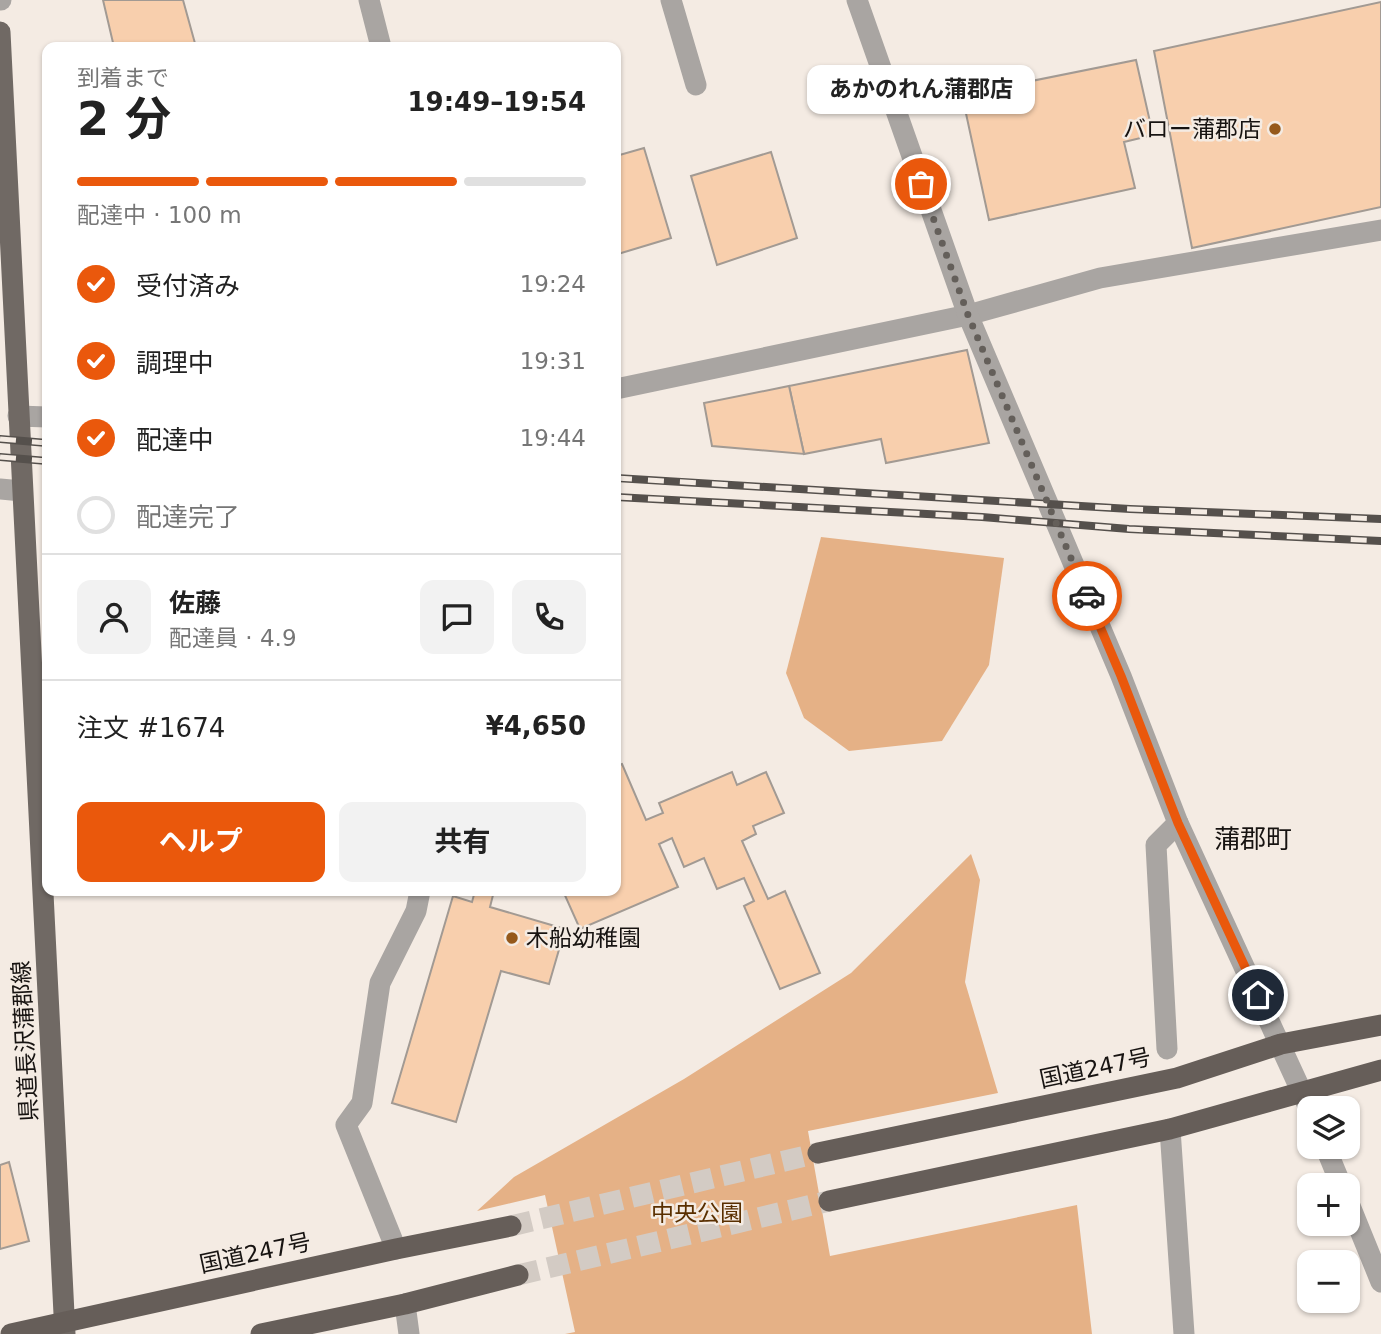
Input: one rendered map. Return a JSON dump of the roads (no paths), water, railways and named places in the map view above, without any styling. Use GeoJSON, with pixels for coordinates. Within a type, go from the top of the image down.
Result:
{"type":"FeatureCollection","features":[{"type":"Feature","properties":{"kind":"highway","name":"国道247号"},"geometry":{"type":"LineString","coordinates":[[818,1153],[1177,1077],[1281,1044],[1381,1025]]}},
{"type":"Feature","properties":{"kind":"highway"},"geometry":{"type":"LineString","coordinates":[[1316,1096],[1381,1070]]}},
{"type":"Feature","properties":{"kind":"highway"},"geometry":{"type":"LineString","coordinates":[[829,1201],[1297,1102]]}},
{"type":"Feature","properties":{"kind":"highway","name":"国道247号"},"geometry":{"type":"LineString","coordinates":[[11,1334],[65,1328],[396,1249],[511,1226]]}},
{"type":"Feature","properties":{"kind":"highway"},"geometry":{"type":"LineString","coordinates":[[261,1334],[405,1304],[517,1275]]}},
{"type":"Feature","properties":{"kind":"main road","name":"県道長沢蒲郡線"},"geometry":{"type":"LineString","coordinates":[[0,32],[22,491],[42,762]]}},
{"type":"Feature","properties":{"kind":"main road","name":"県道長沢蒲郡線"},"geometry":{"type":"LineString","coordinates":[[47,896],[65,1328]]}},
{"type":"Feature","properties":{"kind":"street"},"geometry":{"type":"LineString","coordinates":[[369,0],[380,42]]}},
{"type":"Feature","properties":{"kind":"street"},"geometry":{"type":"LineString","coordinates":[[671,0],[696,85]]}},
{"type":"Feature","properties":{"kind":"street"},"geometry":{"type":"LineString","coordinates":[[857,0],[968,315],[1000,395],[1121,676],[1178,823],[1304,1096]]}},
{"type":"Feature","properties":{"kind":"street"},"geometry":{"type":"LineString","coordinates":[[621,388],[968,315],[1100,278],[1381,230]]}},
{"type":"Feature","properties":{"kind":"street"},"geometry":{"type":"LineString","coordinates":[[18,416],[42,417]]}},
{"type":"Feature","properties":{"kind":"street"},"geometry":{"type":"LineString","coordinates":[[0,489],[22,491]]}},
{"type":"Feature","properties":{"kind":"street"},"geometry":{"type":"LineString","coordinates":[[1167,1049],[1156,845],[1178,823]]}},
{"type":"Feature","properties":{"kind":"street"},"geometry":{"type":"LineString","coordinates":[[396,1249],[346,1125],[362,1102],[380,983],[416,911],[419,896]]}},
{"type":"Feature","properties":{"kind":"street"},"geometry":{"type":"LineString","coordinates":[[1170,1129],[1184,1334]]}},
{"type":"Feature","properties":{"kind":"street"},"geometry":{"type":"LineString","coordinates":[[1360,1230],[1381,1282]]}},
{"type":"Feature","properties":{"kind":"street"},"geometry":{"type":"LineString","coordinates":[[405,1304],[409,1334]]}},
{"type":"Feature","properties":{"kind":"tunnel"},"geometry":{"type":"LineString","coordinates":[[511,1226],[818,1153]]}},
{"type":"Feature","properties":{"kind":"tunnel"},"geometry":{"type":"LineString","coordinates":[[518,1275],[829,1201]]}},
{"type":"Feature","properties":{"kind":"railway"},"geometry":{"type":"LineString","coordinates":[[0,439],[42,443]]}},
{"type":"Feature","properties":{"kind":"railway"},"geometry":{"type":"LineString","coordinates":[[0,457],[42,461]]}},
{"type":"Feature","properties":{"kind":"railway"},"geometry":{"type":"LineString","coordinates":[[621,478],[1130,509],[1381,519]]}},
{"type":"Feature","properties":{"kind":"railway"},"geometry":{"type":"LineString","coordinates":[[621,497],[982,517],[1129,529],[1381,541]]}},
{"type":"Feature","properties":{"kind":"place","name":"バロー蒲郡店"},"geometry":{"type":"Point","coordinates":[1275,129]}},
{"type":"Feature","properties":{"kind":"place","name":"あかのれん蒲郡店"},"geometry":{"type":"Point","coordinates":[921,184]}},
{"type":"Feature","properties":{"kind":"place","name":"木船幼稚園"},"geometry":{"type":"Point","coordinates":[512,938]}},
{"type":"Feature","properties":{"kind":"district","name":"蒲郡町"},"geometry":{"type":"Point","coordinates":[1253,839]}},
{"type":"Feature","properties":{"kind":"park label","name":"中央公園"},"geometry":{"type":"Point","coordinates":[697,1213]}}]}
